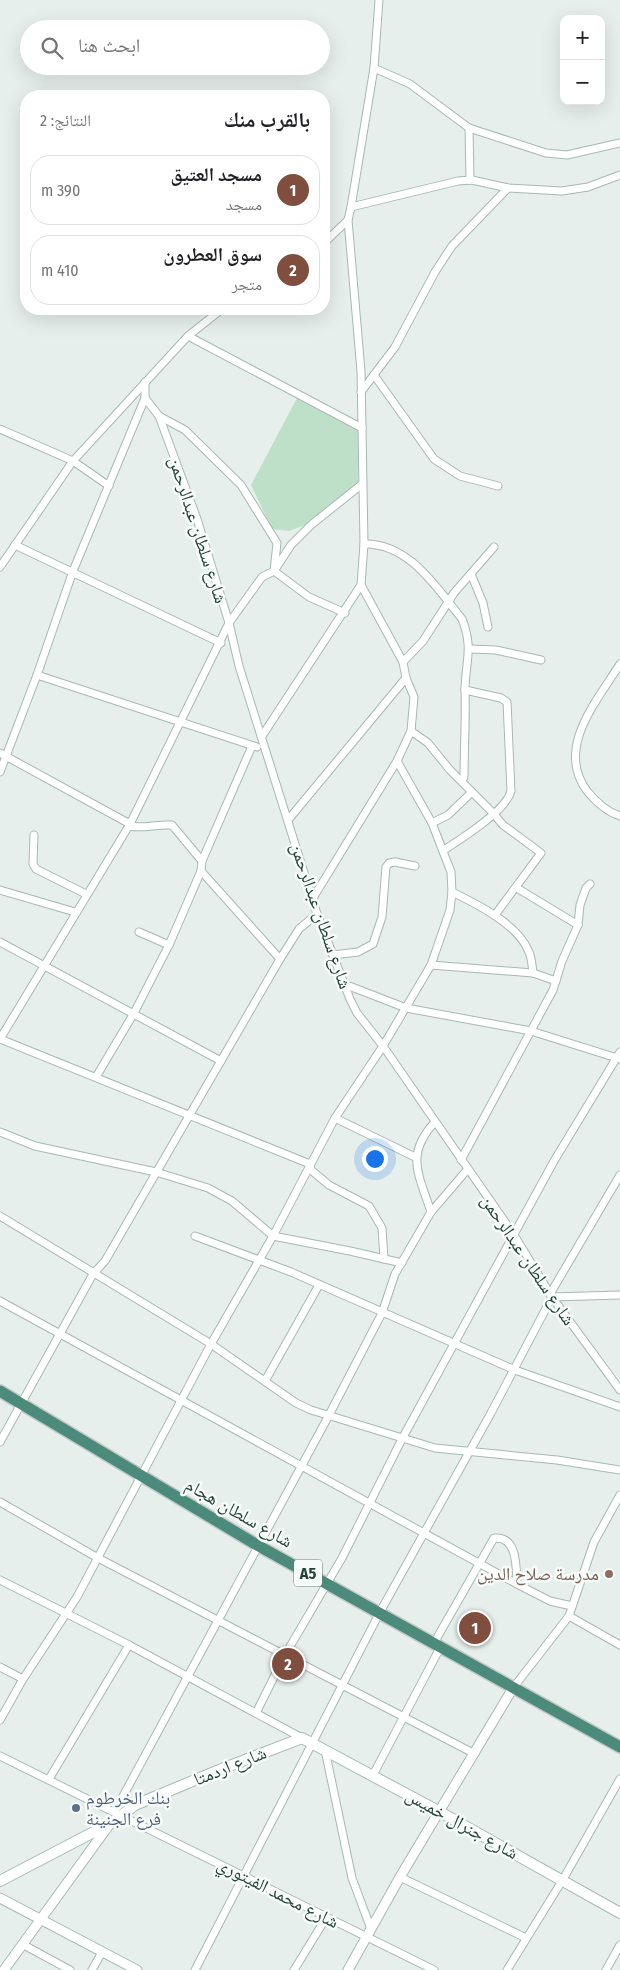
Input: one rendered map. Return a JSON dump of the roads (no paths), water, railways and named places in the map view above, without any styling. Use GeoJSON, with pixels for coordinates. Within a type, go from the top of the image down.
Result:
{"type":"FeatureCollection","features":[{"type":"Feature","properties":{"kind":"highway","name":"شارع سلطان هجام"},"geometry":{"type":"LineString","coordinates":[[0,1391],[257,1545],[438,1644],[620,1747]]}},
{"type":"Feature","properties":{"kind":"main road","name":"شارع اردمتا"},"geometry":{"type":"LineString","coordinates":[[0,1881],[111,1823],[118,1813],[302,1738]]}},
{"type":"Feature","properties":{"kind":"main road","name":"شارع جنرال خميس"},"geometry":{"type":"LineString","coordinates":[[302,1738],[373,1775],[620,1913]]}},
{"type":"Feature","properties":{"kind":"street"},"geometry":{"type":"LineString","coordinates":[[262,736],[344,613],[360,585],[364,544],[361,485],[361,392],[348,220],[374,68],[379,0]]}},
{"type":"Feature","properties":{"kind":"street"},"geometry":{"type":"LineString","coordinates":[[374,68],[410,84],[469,128],[546,154],[557,155],[607,148],[620,143]]}},
{"type":"Feature","properties":{"kind":"street"},"geometry":{"type":"LineString","coordinates":[[469,128],[470,180]]}},
{"type":"Feature","properties":{"kind":"street"},"geometry":{"type":"LineString","coordinates":[[351,207],[458,181],[470,180],[508,188],[576,190],[620,175]]}},
{"type":"Feature","properties":{"kind":"street"},"geometry":{"type":"LineString","coordinates":[[361,392],[395,347],[435,272],[452,246],[508,188]]}},
{"type":"Feature","properties":{"kind":"street"},"geometry":{"type":"LineString","coordinates":[[330,237],[348,220]]}},
{"type":"Feature","properties":{"kind":"street"},"geometry":{"type":"LineString","coordinates":[[0,568],[73,461],[188,336],[214,315]]}},
{"type":"Feature","properties":{"kind":"street"},"geometry":{"type":"LineString","coordinates":[[188,336],[362,428]]}},
{"type":"Feature","properties":{"kind":"street"},"geometry":{"type":"LineString","coordinates":[[374,375],[417,439],[434,459],[460,476],[498,486]]}},
{"type":"Feature","properties":{"kind":"street"},"geometry":{"type":"LineString","coordinates":[[0,772],[3,755],[37,675],[73,571],[146,398],[145,382]]}},
{"type":"Feature","properties":{"kind":"street","name":"شارع سلطان عبدالرحمن"},"geometry":{"type":"LineString","coordinates":[[146,398],[159,416],[197,519],[239,666],[317,914],[357,1014],[383,1046],[434,1123],[514,1235],[551,1295],[620,1390]]}},
{"type":"Feature","properties":{"kind":"street"},"geometry":{"type":"LineString","coordinates":[[159,416],[185,430],[241,485],[277,543],[274,571]]}},
{"type":"Feature","properties":{"kind":"street"},"geometry":{"type":"LineString","coordinates":[[0,429],[73,461],[109,486]]}},
{"type":"Feature","properties":{"kind":"street"},"geometry":{"type":"LineString","coordinates":[[310,1164],[0,1039],[129,825],[182,722],[228,623],[262,577],[274,571],[291,545],[312,524],[361,485]]}},
{"type":"Feature","properties":{"kind":"street"},"geometry":{"type":"LineString","coordinates":[[364,544],[377,544],[407,556],[462,619],[470,649],[465,690],[464,777],[462,781]]}},
{"type":"Feature","properties":{"kind":"street"},"geometry":{"type":"LineString","coordinates":[[15,545],[73,571],[220,643]]}},
{"type":"Feature","properties":{"kind":"street"},"geometry":{"type":"LineString","coordinates":[[403,662],[423,641],[448,602],[494,548]]}},
{"type":"Feature","properties":{"kind":"street"},"geometry":{"type":"LineString","coordinates":[[274,571],[309,597],[344,613]]}},
{"type":"Feature","properties":{"kind":"street"},"geometry":{"type":"LineString","coordinates":[[472,574],[483,603],[488,628]]}},
{"type":"Feature","properties":{"kind":"street"},"geometry":{"type":"LineString","coordinates":[[313,898],[397,761],[404,742],[411,731],[414,697],[406,678],[403,662],[360,585]]}},
{"type":"Feature","properties":{"kind":"street"},"geometry":{"type":"LineString","coordinates":[[470,649],[496,650],[541,660]]}},
{"type":"Feature","properties":{"kind":"street"},"geometry":{"type":"LineString","coordinates":[[620,664],[585,722],[574,753],[577,770],[583,786],[602,806],[620,816]]}},
{"type":"Feature","properties":{"kind":"street"},"geometry":{"type":"LineString","coordinates":[[37,675],[252,746],[264,748]]}},
{"type":"Feature","properties":{"kind":"street"},"geometry":{"type":"LineString","coordinates":[[288,820],[406,678]]}},
{"type":"Feature","properties":{"kind":"street"},"geometry":{"type":"LineString","coordinates":[[444,850],[509,799],[511,791],[507,750],[509,706],[501,698],[465,690]]}},
{"type":"Feature","properties":{"kind":"street"},"geometry":{"type":"LineString","coordinates":[[411,731],[428,743],[512,834],[541,854],[529,867],[517,888],[495,915]]}},
{"type":"Feature","properties":{"kind":"street"},"geometry":{"type":"LineString","coordinates":[[96,1077],[134,1013],[169,945],[201,871],[202,861],[252,746]]}},
{"type":"Feature","properties":{"kind":"street"},"geometry":{"type":"LineString","coordinates":[[3,755],[129,825],[138,828],[158,824],[172,825],[202,861]]}},
{"type":"Feature","properties":{"kind":"street"},"geometry":{"type":"LineString","coordinates":[[0,1720],[23,1679],[68,1613],[211,1344],[273,1236],[335,1118],[383,1046],[431,965],[450,910],[452,892],[451,872],[432,823],[397,761]]}},
{"type":"Feature","properties":{"kind":"street"},"geometry":{"type":"LineString","coordinates":[[432,823],[448,815],[472,792]]}},
{"type":"Feature","properties":{"kind":"street"},"geometry":{"type":"LineString","coordinates":[[34,835],[33,864],[36,869],[86,894]]}},
{"type":"Feature","properties":{"kind":"street"},"geometry":{"type":"LineString","coordinates":[[333,955],[358,952],[367,949],[373,944],[382,917],[389,862],[415,866]]}},
{"type":"Feature","properties":{"kind":"street"},"geometry":{"type":"LineString","coordinates":[[201,871],[280,959]]}},
{"type":"Feature","properties":{"kind":"street"},"geometry":{"type":"LineString","coordinates":[[461,1160],[556,981],[562,961],[578,925],[580,905],[586,888],[590,884]]}},
{"type":"Feature","properties":{"kind":"street"},"geometry":{"type":"LineString","coordinates":[[517,888],[578,925]]}},
{"type":"Feature","properties":{"kind":"street"},"geometry":{"type":"LineString","coordinates":[[0,890],[75,912]]}},
{"type":"Feature","properties":{"kind":"street"},"geometry":{"type":"LineString","coordinates":[[452,892],[495,915],[528,948],[532,973]]}},
{"type":"Feature","properties":{"kind":"street"},"geometry":{"type":"LineString","coordinates":[[0,1442],[93,1274],[105,1261],[280,959],[299,929],[317,914]]}},
{"type":"Feature","properties":{"kind":"street"},"geometry":{"type":"LineString","coordinates":[[139,932],[169,945]]}},
{"type":"Feature","properties":{"kind":"street"},"geometry":{"type":"LineString","coordinates":[[0,942],[221,1061]]}},
{"type":"Feature","properties":{"kind":"street"},"geometry":{"type":"LineString","coordinates":[[431,965],[532,973],[556,981]]}},
{"type":"Feature","properties":{"kind":"street"},"geometry":{"type":"LineString","coordinates":[[344,984],[406,1008],[531,1031],[618,1059]]}},
{"type":"Feature","properties":{"kind":"street"},"geometry":{"type":"LineString","coordinates":[[256,1713],[285,1655],[327,1583],[402,1440],[554,1160],[618,1059],[620,1052]]}},
{"type":"Feature","properties":{"kind":"street"},"geometry":{"type":"LineString","coordinates":[[335,1118],[415,1156]]}},
{"type":"Feature","properties":{"kind":"street"},"geometry":{"type":"LineString","coordinates":[[431,1212],[415,1156],[422,1139],[434,1123]]}},
{"type":"Feature","properties":{"kind":"street"},"geometry":{"type":"LineString","coordinates":[[0,1132],[35,1146],[184,1179],[223,1194],[273,1236],[402,1263]]}},
{"type":"Feature","properties":{"kind":"street"},"geometry":{"type":"LineString","coordinates":[[310,1164],[311,1170],[329,1185],[369,1206],[382,1228],[384,1259]]}},
{"type":"Feature","properties":{"kind":"street"},"geometry":{"type":"LineString","coordinates":[[118,1813],[217,1619],[328,1417],[382,1313],[395,1274],[431,1212],[467,1170]]}},
{"type":"Feature","properties":{"kind":"street"},"geometry":{"type":"LineString","coordinates":[[195,1970],[245,1877],[380,1612],[471,1450],[514,1370],[551,1295],[620,1175]]}},
{"type":"Feature","properties":{"kind":"street"},"geometry":{"type":"LineString","coordinates":[[0,1216],[211,1344],[296,1403],[328,1417],[435,1448],[471,1450],[620,1470]]}},
{"type":"Feature","properties":{"kind":"street"},"geometry":{"type":"LineString","coordinates":[[195,1236],[319,1285],[514,1370],[620,1407]]}},
{"type":"Feature","properties":{"kind":"street"},"geometry":{"type":"LineString","coordinates":[[265,1381],[319,1285]]}},
{"type":"Feature","properties":{"kind":"street"},"geometry":{"type":"LineString","coordinates":[[551,1295],[620,1295]]}},
{"type":"Feature","properties":{"kind":"street"},"geometry":{"type":"LineString","coordinates":[[0,1301],[426,1532],[518,1584],[550,1601],[572,1606]]}},
{"type":"Feature","properties":{"kind":"street"},"geometry":{"type":"LineString","coordinates":[[348,1970],[400,1877],[514,1688],[569,1616],[594,1542],[620,1495]]}},
{"type":"Feature","properties":{"kind":"street"},"geometry":{"type":"LineString","coordinates":[[0,1502],[98,1558],[475,1754]]}},
{"type":"Feature","properties":{"kind":"street"},"geometry":{"type":"LineString","coordinates":[[373,1775],[479,1561],[494,1538],[508,1541],[513,1548],[518,1584]]}},
{"type":"Feature","properties":{"kind":"street"},"geometry":{"type":"LineString","coordinates":[[0,1580],[129,1644],[302,1738]]}},
{"type":"Feature","properties":{"kind":"street"},"geometry":{"type":"LineString","coordinates":[[569,1616],[620,1645]]}},
{"type":"Feature","properties":{"kind":"street"},"geometry":{"type":"LineString","coordinates":[[49,1779],[129,1644]]}},
{"type":"Feature","properties":{"kind":"street"},"geometry":{"type":"LineString","coordinates":[[0,1667],[23,1679]]}},
{"type":"Feature","properties":{"kind":"street"},"geometry":{"type":"LineString","coordinates":[[325,1750],[352,1878],[369,1933]]}},
{"type":"Feature","properties":{"kind":"street","name":"شارع محمد الفيتوري"},"geometry":{"type":"LineString","coordinates":[[0,1756],[326,1918],[369,1933],[424,1968],[434,1970]]}},
{"type":"Feature","properties":{"kind":"street"},"geometry":{"type":"LineString","coordinates":[[507,1970],[562,1881],[620,1778]]}},
{"type":"Feature","properties":{"kind":"street"},"geometry":{"type":"LineString","coordinates":[[4,1970],[111,1823]]}},
{"type":"Feature","properties":{"kind":"street"},"geometry":{"type":"LineString","coordinates":[[400,1877],[526,1938]]}},
{"type":"Feature","properties":{"kind":"street"},"geometry":{"type":"LineString","coordinates":[[0,1898],[137,1970]]}},
{"type":"Feature","properties":{"kind":"street"},"geometry":{"type":"LineString","coordinates":[[294,1970],[326,1918]]}},
{"type":"Feature","properties":{"kind":"street"},"geometry":{"type":"LineString","coordinates":[[22,1944],[70,1970]]}},
{"type":"Feature","properties":{"kind":"street"},"geometry":{"type":"LineString","coordinates":[[606,1970],[620,1945]]}},
{"type":"Feature","properties":{"kind":"street"},"geometry":{"type":"LineString","coordinates":[[92,1970],[102,1952]]}},
{"type":"Feature","properties":{"kind":"place","name":"مدرسة صلاح الدين"},"geometry":{"type":"Point","coordinates":[609,1574]}},
{"type":"Feature","properties":{"kind":"place","name":"مسجد العتيق"},"geometry":{"type":"Point","coordinates":[475,1628]}},
{"type":"Feature","properties":{"kind":"place","name":"سوق العطرون"},"geometry":{"type":"Point","coordinates":[288,1664]}},
{"type":"Feature","properties":{"kind":"place","name":"بنك الخرطوم فرع الجنينة"},"geometry":{"type":"Point","coordinates":[76,1808]}}]}
